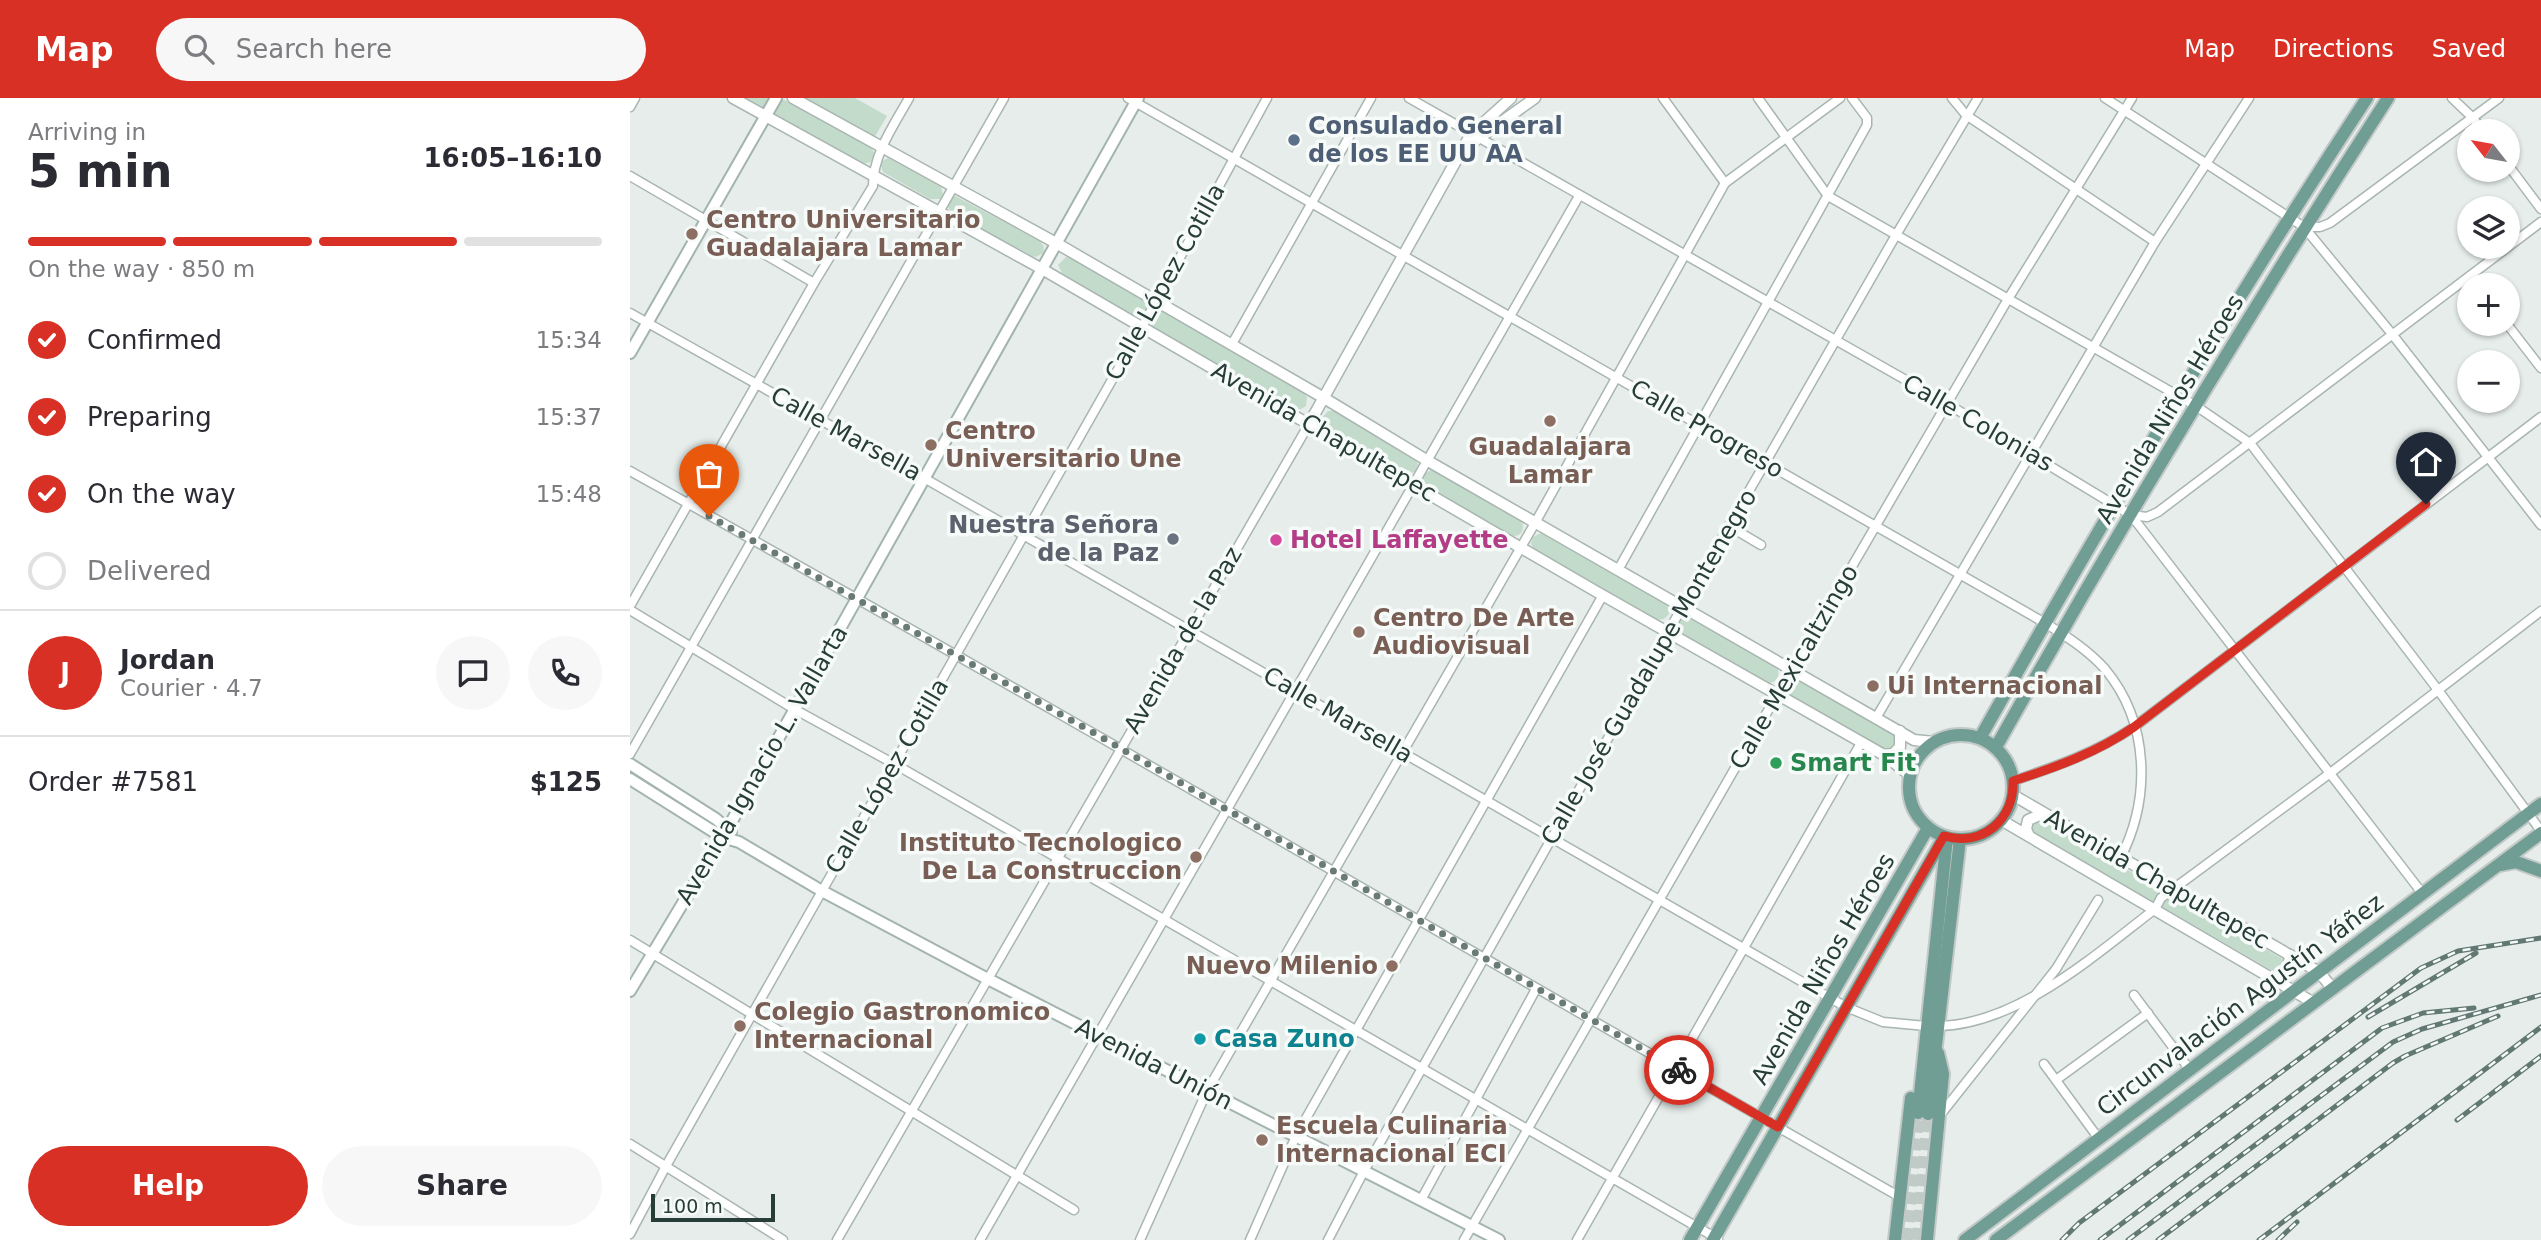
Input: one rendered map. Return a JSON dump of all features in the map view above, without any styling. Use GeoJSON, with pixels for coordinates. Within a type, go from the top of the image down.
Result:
{"type":"FeatureCollection","features":[{"type":"Feature","properties":{"kind":"main road"},"geometry":{"type":"LineString","coordinates":[[630,353],[776,98]]}},
{"type":"Feature","properties":{"kind":"main road","name":"Avenida Niños Héroes"},"geometry":{"type":"LineString","coordinates":[[1980,738],[2179,397],[2289,217],[2367,98]]}},
{"type":"Feature","properties":{"kind":"main road","name":"Avenida Niños Héroes"},"geometry":{"type":"LineString","coordinates":[[1996,747],[2061,632],[2304,227],[2388,98]]}},
{"type":"Feature","properties":{"kind":"main road","name":"Avenida Ignacio L. Vallarta"},"geometry":{"type":"LineString","coordinates":[[630,990],[725,832],[1042,269],[1134,99]]}},
{"type":"Feature","properties":{"kind":"main road"},"geometry":{"type":"LineString","coordinates":[[1956,734],[1980,738],[1996,747],[2010,768],[2013,795],[2001,820],[1981,835],[1950,838],[1928,828],[1918,817],[1911,804],[1910,775],[1919,756],[1934,742],[1956,734]]}},
{"type":"Feature","properties":{"kind":"main road"},"geometry":{"type":"LineString","coordinates":[[630,764],[725,832]]}},
{"type":"Feature","properties":{"kind":"main road"},"geometry":{"type":"LineString","coordinates":[[630,779],[725,832]]}},
{"type":"Feature","properties":{"kind":"main road","name":"Circunvalación Agustín Yáñez"},"geometry":{"type":"LineString","coordinates":[[1965,1240],[2541,804]]}},
{"type":"Feature","properties":{"kind":"main road","name":"Avenida Niños Héroes"},"geometry":{"type":"LineString","coordinates":[[1690,1240],[1928,828]]}},
{"type":"Feature","properties":{"kind":"main road","name":"Avenida Unión"},"geometry":{"type":"LineString","coordinates":[[725,832],[822,891],[988,979],[1499,1240]]}},
{"type":"Feature","properties":{"kind":"main road","name":"Circunvalación Agustín Yáñez"},"geometry":{"type":"LineString","coordinates":[[1996,1240],[2541,832]]}},
{"type":"Feature","properties":{"kind":"main road"},"geometry":{"type":"LineString","coordinates":[[1928,1240],[1930,1043],[1950,838]]}},
{"type":"Feature","properties":{"kind":"main road","name":"Avenida Niños Héroes"},"geometry":{"type":"LineString","coordinates":[[1716,1239],[1846,1007],[1950,838]]}},
{"type":"Feature","properties":{"kind":"main road"},"geometry":{"type":"LineString","coordinates":[[2497,866],[2516,862],[2541,871]]}},
{"type":"Feature","properties":{"kind":"main road"},"geometry":{"type":"LineString","coordinates":[[1928,1114],[1943,1074],[1930,1043]]}},
{"type":"Feature","properties":{"kind":"main road"},"geometry":{"type":"LineString","coordinates":[[1895,1240],[1914,1072],[1930,1043]]}},
{"type":"Feature","properties":{"kind":"main road"},"geometry":{"type":"LineString","coordinates":[[2130,1115],[2141,1131]]}},
{"type":"Feature","properties":{"kind":"main road"},"geometry":{"type":"LineString","coordinates":[[1959,1240],[1983,1227]]}},
{"type":"Feature","properties":{"kind":"street"},"geometry":{"type":"LineString","coordinates":[[630,107],[635,98]]}},
{"type":"Feature","properties":{"kind":"street","name":"Avenida Chapultepec"},"geometry":{"type":"LineString","coordinates":[[733,98],[1042,269],[1602,595],[1884,755],[1910,775]]}},
{"type":"Feature","properties":{"kind":"street","name":"Avenida Chapultepec"},"geometry":{"type":"LineString","coordinates":[[793,98],[1156,300],[1428,461],[1914,740],[1934,742]]}},
{"type":"Feature","properties":{"kind":"street"},"geometry":{"type":"LineString","coordinates":[[909,98],[882,147],[873,176],[873,186],[814,283],[630,608],[794,709],[894,764],[1716,1239]]}},
{"type":"Feature","properties":{"kind":"street"},"geometry":{"type":"LineString","coordinates":[[630,754],[1004,98]]}},
{"type":"Feature","properties":{"kind":"street","name":"Calle López Cotilla"},"geometry":{"type":"LineString","coordinates":[[630,1234],[1142,327],[1267,98]]}},
{"type":"Feature","properties":{"kind":"street"},"geometry":{"type":"LineString","coordinates":[[1232,344],[1371,98]]}},
{"type":"Feature","properties":{"kind":"street","name":"Calle Colonias"},"geometry":{"type":"LineString","coordinates":[[1409,98],[1948,404],[2131,515],[2422,893]]}},
{"type":"Feature","properties":{"kind":"street","name":"Avenida de la Paz"},"geometry":{"type":"LineString","coordinates":[[837,1240],[1324,398],[1465,148],[1511,98]]}},
{"type":"Feature","properties":{"kind":"street"},"geometry":{"type":"LineString","coordinates":[[1475,136],[1535,98]]}},
{"type":"Feature","properties":{"kind":"street"},"geometry":{"type":"LineString","coordinates":[[1663,98],[1725,183]]}},
{"type":"Feature","properties":{"kind":"street"},"geometry":{"type":"LineString","coordinates":[[1758,98],[1828,196],[2196,406],[2250,443],[2438,690],[2541,832]]}},
{"type":"Feature","properties":{"kind":"street"},"geometry":{"type":"LineString","coordinates":[[1140,1240],[1207,1091],[1535,523],[1725,183],[1840,98]]}},
{"type":"Feature","properties":{"kind":"street"},"geometry":{"type":"LineString","coordinates":[[1618,570],[1867,125],[1867,118],[1852,98]]}},
{"type":"Feature","properties":{"kind":"street"},"geometry":{"type":"LineString","coordinates":[[1952,98],[1966,115],[2155,242]]}},
{"type":"Feature","properties":{"kind":"street","name":"Calle José Guadalupe Montenegro"},"geometry":{"type":"LineString","coordinates":[[1328,1240],[1364,1171],[1668,632],[1896,235],[1978,98]]}},
{"type":"Feature","properties":{"kind":"street"},"geometry":{"type":"LineString","coordinates":[[2105,98],[2304,227],[2392,334],[2541,525]]}},
{"type":"Feature","properties":{"kind":"street","name":"Calle Mexicaltzingo"},"geometry":{"type":"LineString","coordinates":[[1464,1240],[2008,299],[2132,98]]}},
{"type":"Feature","properties":{"kind":"street"},"geometry":{"type":"LineString","coordinates":[[1876,718],[2155,242],[2249,98]]}},
{"type":"Feature","properties":{"kind":"street"},"geometry":{"type":"LineString","coordinates":[[2452,98],[2472,117]]}},
{"type":"Feature","properties":{"kind":"street"},"geometry":{"type":"LineString","coordinates":[[2304,227],[2320,227],[2330,223],[2498,98]]}},
{"type":"Feature","properties":{"kind":"street","name":"Calle Progreso"},"geometry":{"type":"LineString","coordinates":[[1134,99],[1961,574],[2061,632],[2081,647],[2107,672],[2118,689],[2134,727],[2141,761],[2141,797],[2136,820],[2120,859]]}},
{"type":"Feature","properties":{"kind":"street"},"geometry":{"type":"LineString","coordinates":[[630,176],[814,283]]}},
{"type":"Feature","properties":{"kind":"street"},"geometry":{"type":"LineString","coordinates":[[2520,180],[2541,209]]}},
{"type":"Feature","properties":{"kind":"street"},"geometry":{"type":"LineString","coordinates":[[980,1240],[1579,196]]}},
{"type":"Feature","properties":{"kind":"street"},"geometry":{"type":"LineString","coordinates":[[2474,273],[2541,222]]}},
{"type":"Feature","properties":{"kind":"street"},"geometry":{"type":"LineString","coordinates":[[2131,515],[2147,517],[2158,512],[2457,286]]}},
{"type":"Feature","properties":{"kind":"street","name":"Calle Marsella"},"geometry":{"type":"LineString","coordinates":[[630,313],[925,478],[1846,1007],[1882,1022],[1932,1027],[1956,1025],[1984,1017],[2034,997]]}},
{"type":"Feature","properties":{"kind":"street"},"geometry":{"type":"LineString","coordinates":[[2516,336],[2541,368]]}},
{"type":"Feature","properties":{"kind":"street"},"geometry":{"type":"LineString","coordinates":[[2013,781],[2079,759],[2106,746],[2134,727],[2541,417]]}},
{"type":"Feature","properties":{"kind":"street"},"geometry":{"type":"LineString","coordinates":[[630,471],[1900,1197]]}},
{"type":"Feature","properties":{"kind":"street"},"geometry":{"type":"LineString","coordinates":[[1729,526],[1761,545]]}},
{"type":"Feature","properties":{"kind":"street"},"geometry":{"type":"LineString","coordinates":[[1250,1240],[1296,1136],[1602,595]]}},
{"type":"Feature","properties":{"kind":"street"},"geometry":{"type":"LineString","coordinates":[[2034,997],[2062,980],[2155,909],[2161,898],[2329,774],[2541,611]]}},
{"type":"Feature","properties":{"kind":"street"},"geometry":{"type":"LineString","coordinates":[[1884,755],[1893,754],[1900,747],[1900,732]]}},
{"type":"Feature","properties":{"kind":"street"},"geometry":{"type":"LineString","coordinates":[[1577,1240],[1861,743]]}},
{"type":"Feature","properties":{"kind":"street","name":"Avenida Chapultepec"},"geometry":{"type":"LineString","coordinates":[[2013,795],[2319,972],[2333,989]]}},
{"type":"Feature","properties":{"kind":"street"},"geometry":{"type":"LineString","coordinates":[[2029,836],[2026,829],[2028,820],[2042,814]]}},
{"type":"Feature","properties":{"kind":"street","name":"Avenida Chapultepec"},"geometry":{"type":"LineString","coordinates":[[2001,820],[2314,1003]]}},
{"type":"Feature","properties":{"kind":"street"},"geometry":{"type":"LineString","coordinates":[[1928,1114],[2034,997],[2062,959],[2098,900]]}},
{"type":"Feature","properties":{"kind":"street"},"geometry":{"type":"LineString","coordinates":[[630,940],[1074,1210]]}},
{"type":"Feature","properties":{"kind":"street"},"geometry":{"type":"LineString","coordinates":[[2276,980],[2288,971],[2290,956]]}},
{"type":"Feature","properties":{"kind":"street"},"geometry":{"type":"LineString","coordinates":[[1421,1200],[1536,989]]}},
{"type":"Feature","properties":{"kind":"street"},"geometry":{"type":"LineString","coordinates":[[2134,995],[2190,1070]]}},
{"type":"Feature","properties":{"kind":"street"},"geometry":{"type":"LineString","coordinates":[[2056,1080],[2148,1013]]}},
{"type":"Feature","properties":{"kind":"street"},"geometry":{"type":"LineString","coordinates":[[2044,1064],[2099,1139]]}},
{"type":"Feature","properties":{"kind":"street"},"geometry":{"type":"LineString","coordinates":[[630,1144],[783,1240]]}},
{"type":"Feature","properties":{"kind":"green space"},"geometry":{"type":"Polygon","coordinates":[[[746,98],[781,98],[871,148],[875,154],[874,159],[863,163],[746,98]]]}},
{"type":"Feature","properties":{"kind":"green space"},"geometry":{"type":"Polygon","coordinates":[[[804,98],[855,98],[887,116],[874,138],[804,98]]]}},
{"type":"Feature","properties":{"kind":"green space"},"geometry":{"type":"Polygon","coordinates":[[[888,158],[941,187],[943,195],[940,199],[930,199],[883,172],[880,162],[888,158]]]}},
{"type":"Feature","properties":{"kind":"green space"},"geometry":{"type":"Polygon","coordinates":[[[955,196],[1040,241],[1044,247],[1043,253],[1032,256],[951,212],[947,205],[951,197],[955,196]]]}},
{"type":"Feature","properties":{"kind":"green space"},"geometry":{"type":"Polygon","coordinates":[[[1066,257],[1071,257],[1303,392],[1307,397],[1306,406],[1293,409],[1062,273],[1058,265],[1066,257]]]}},
{"type":"Feature","properties":{"kind":"green space"},"geometry":{"type":"Polygon","coordinates":[[[1328,411],[1334,411],[1414,458],[1418,464],[1416,471],[1407,475],[1324,428],[1322,418],[1328,411]]]}},
{"type":"Feature","properties":{"kind":"green space"},"geometry":{"type":"Polygon","coordinates":[[[1433,469],[1521,519],[1521,533],[1512,536],[1426,486],[1422,480],[1424,474],[1433,469]]]}},
{"type":"Feature","properties":{"kind":"green space"},"geometry":{"type":"Polygon","coordinates":[[[1543,532],[1667,603],[1669,614],[1664,619],[1657,620],[1533,548],[1533,537],[1543,532]]]}},
{"type":"Feature","properties":{"kind":"green space"},"geometry":{"type":"Polygon","coordinates":[[[1685,616],[1776,666],[1777,678],[1766,683],[1678,632],[1677,623],[1685,616]]]}},
{"type":"Feature","properties":{"kind":"green space"},"geometry":{"type":"Polygon","coordinates":[[[1796,679],[1898,736],[1900,742],[1888,753],[1789,696],[1786,690],[1788,684],[1796,679]]]}},
{"type":"Feature","properties":{"kind":"green space"},"geometry":{"type":"Polygon","coordinates":[[[2040,819],[2164,891],[2154,903],[2032,832],[2029,824],[2040,819]]]}},
{"type":"Feature","properties":{"kind":"green space"},"geometry":{"type":"Polygon","coordinates":[[[2172,895],[2286,961],[2288,965],[2278,974],[2161,906],[2164,900],[2172,895]]]}},
{"type":"Feature","properties":{"kind":"tunnel"},"geometry":{"type":"LineString","coordinates":[[1907,1240],[1918,1113]]}},
{"type":"Feature","properties":{"kind":"tunnel"},"geometry":{"type":"LineString","coordinates":[[1918,1240],[1928,1114]]}},
{"type":"Feature","properties":{"kind":"railway"},"geometry":{"type":"LineString","coordinates":[[2062,1240],[2079,1223],[2421,968],[2458,951],[2541,938]]}},
{"type":"Feature","properties":{"kind":"railway"},"geometry":{"type":"LineString","coordinates":[[2368,1017],[2476,953]]}},
{"type":"Feature","properties":{"kind":"railway"},"geometry":{"type":"LineString","coordinates":[[2128,1240],[2393,1042],[2422,1029],[2541,995]]}},
{"type":"Feature","properties":{"kind":"railway"},"geometry":{"type":"LineString","coordinates":[[2100,1240],[2382,1028],[2423,1013],[2474,1008]]}},
{"type":"Feature","properties":{"kind":"railway"},"geometry":{"type":"LineString","coordinates":[[2158,1240],[2393,1063],[2498,1016]]}},
{"type":"Feature","properties":{"kind":"railway"},"geometry":{"type":"LineString","coordinates":[[2259,1240],[2541,1027]]}},
{"type":"Feature","properties":{"kind":"railway"},"geometry":{"type":"LineString","coordinates":[[2457,1120],[2541,1056]]}},
{"type":"Feature","properties":{"kind":"railway"},"geometry":{"type":"LineString","coordinates":[[2278,1240],[2297,1222]]}},
{"type":"Feature","properties":{"kind":"way so far"},"geometry":{"type":"LineString","coordinates":[[709,516],[1094,733],[1679,1070]]}},
{"type":"Feature","properties":{"kind":"place","name":"Consulado General de los EE UU AA"},"geometry":{"type":"Point","coordinates":[1294,140]}},
{"type":"Feature","properties":{"kind":"place","name":"Centro Universitario Guadalajara Lamar"},"geometry":{"type":"Point","coordinates":[692,234]}},
{"type":"Feature","properties":{"kind":"place","name":"Guadalajara Lamar"},"geometry":{"type":"Point","coordinates":[1550,421]}},
{"type":"Feature","properties":{"kind":"place","name":"Centro Universitario Une"},"geometry":{"type":"Point","coordinates":[931,445]}},
{"type":"Feature","properties":{"kind":"place","name":"Nuestra Señora de la Paz"},"geometry":{"type":"Point","coordinates":[1173,539]}},
{"type":"Feature","properties":{"kind":"place","name":"Hotel Laffayette"},"geometry":{"type":"Point","coordinates":[1276,540]}},
{"type":"Feature","properties":{"kind":"place","name":"Centro De Arte Audiovisual"},"geometry":{"type":"Point","coordinates":[1359,632]}},
{"type":"Feature","properties":{"kind":"place","name":"Ui Internacional"},"geometry":{"type":"Point","coordinates":[1873,686]}},
{"type":"Feature","properties":{"kind":"place","name":"Smart Fit"},"geometry":{"type":"Point","coordinates":[1776,763]}},
{"type":"Feature","properties":{"kind":"place","name":"Instituto Tecnologico De La Construccion"},"geometry":{"type":"Point","coordinates":[1196,857]}},
{"type":"Feature","properties":{"kind":"place","name":"Nuevo Milenio"},"geometry":{"type":"Point","coordinates":[1392,966]}},
{"type":"Feature","properties":{"kind":"place","name":"Colegio Gastronomico Internacional"},"geometry":{"type":"Point","coordinates":[740,1026]}},
{"type":"Feature","properties":{"kind":"place","name":"Casa Zuno"},"geometry":{"type":"Point","coordinates":[1200,1039]}},
{"type":"Feature","properties":{"kind":"place","name":"Escuela Culinaria Internacional ECI"},"geometry":{"type":"Point","coordinates":[1262,1140]}},
{"type":"Feature","properties":{"kind":"route"},"geometry":{"type":"LineString","coordinates":[[1679,1070],[1778,1127],[1944,836],[1953,839],[1971,838],[1991,830],[2004,817],[2011,803],[2013,781],[2079,759],[2106,746],[2426,504]]}}]}
